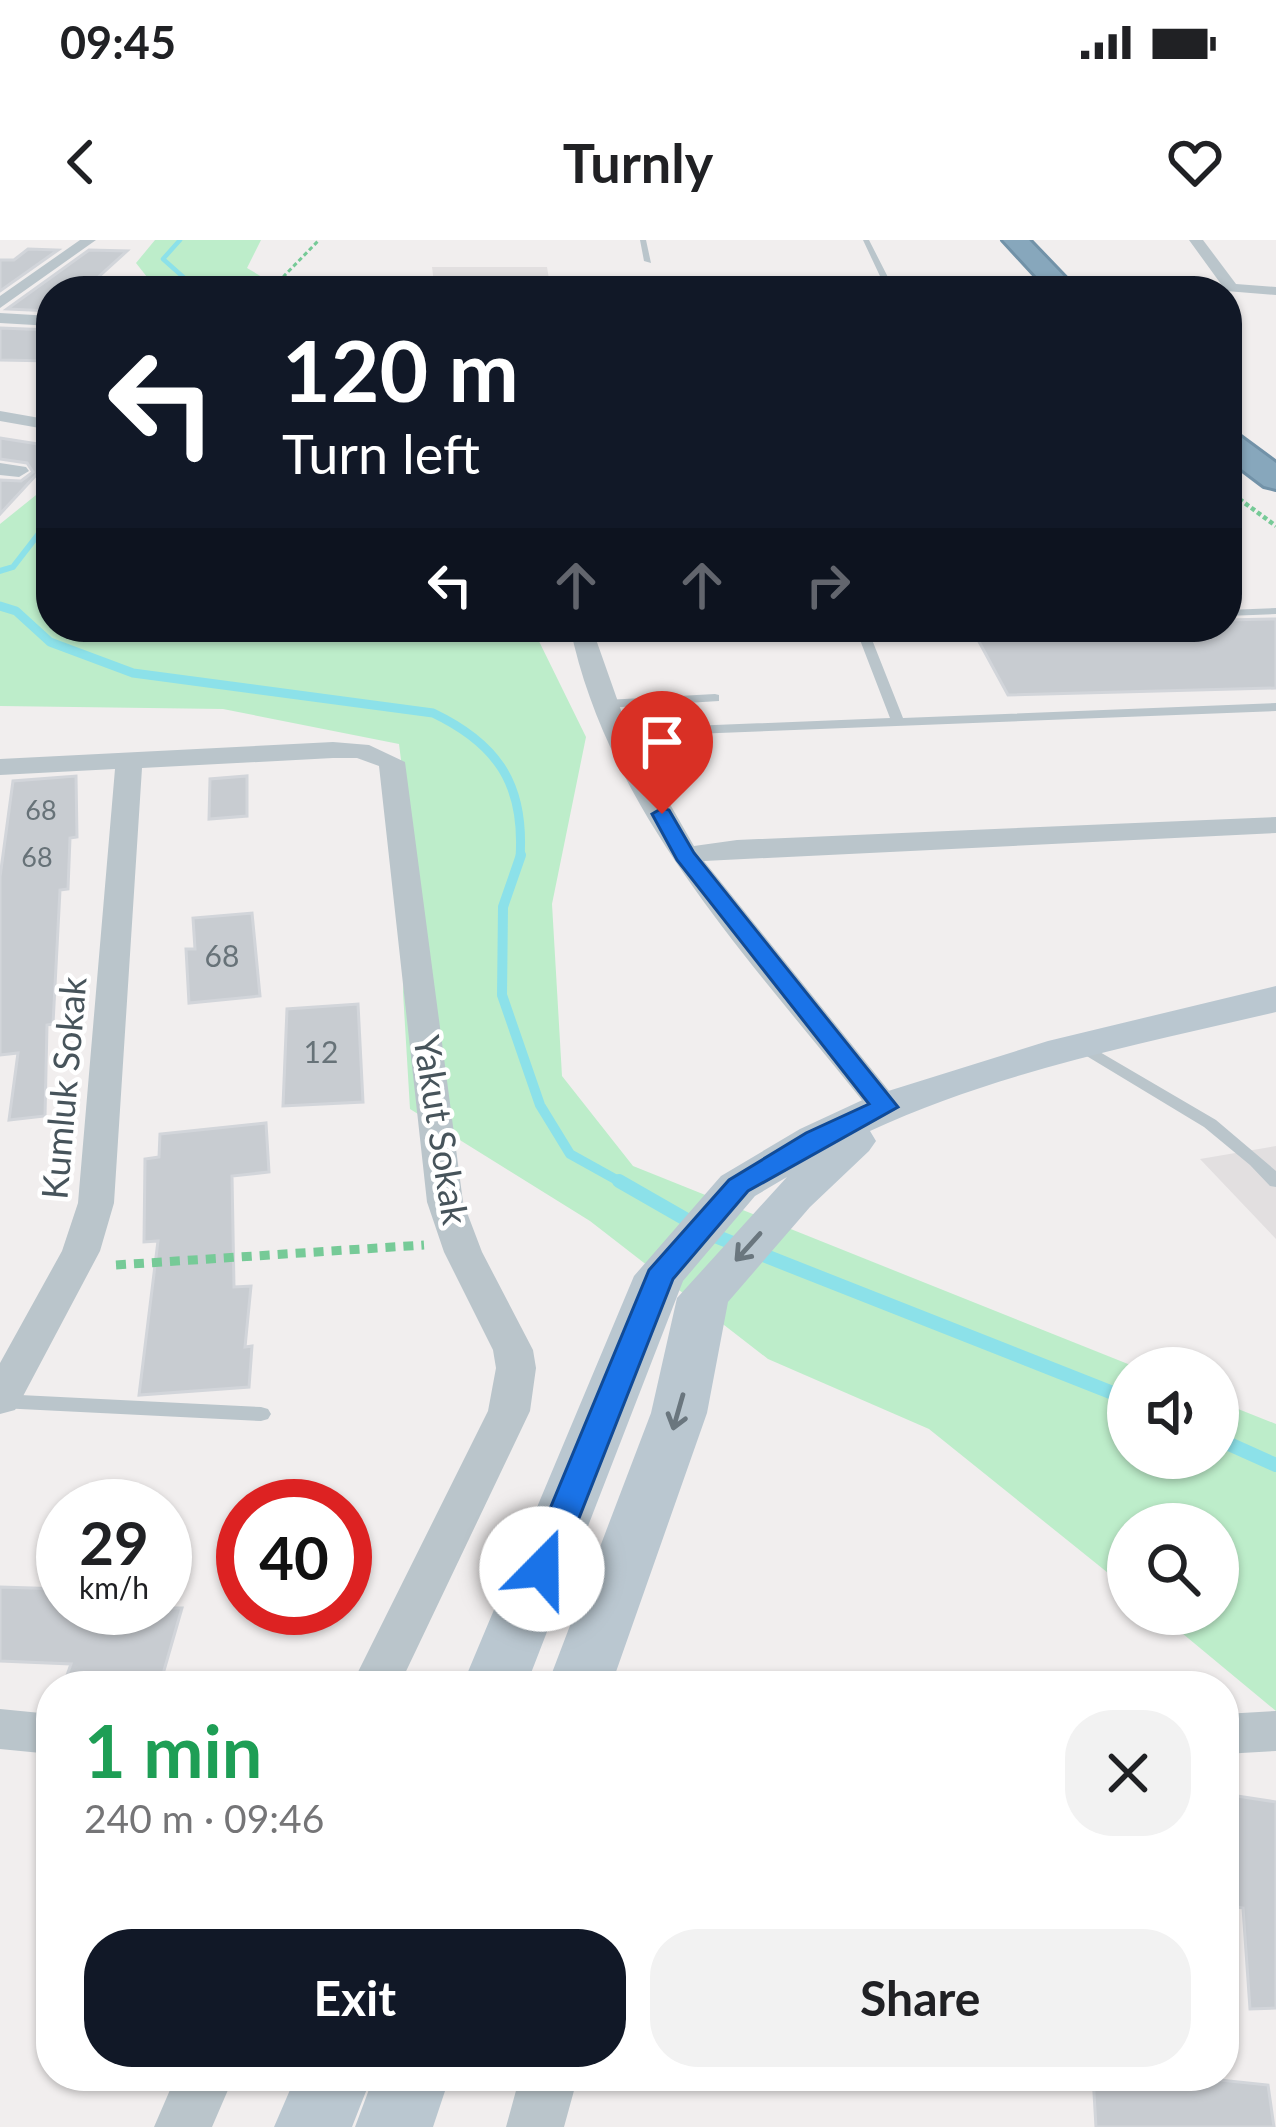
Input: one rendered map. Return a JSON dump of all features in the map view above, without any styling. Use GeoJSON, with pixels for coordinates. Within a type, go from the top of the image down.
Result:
{"type":"FeatureCollection","features":[{"type":"Feature","properties":{"kind":"highway"},"geometry":{"type":"LineString","coordinates":[[992,240],[1025,276]]}},
{"type":"Feature","properties":{"kind":"highway"},"geometry":{"type":"LineString","coordinates":[[1015,240],[1051,276]]}},
{"type":"Feature","properties":{"kind":"highway"},"geometry":{"type":"LineString","coordinates":[[1242,429],[1276,453]]}},
{"type":"Feature","properties":{"kind":"highway"},"geometry":{"type":"LineString","coordinates":[[1242,453],[1276,478]]}},
{"type":"Feature","properties":{"kind":"street"},"geometry":{"type":"LineString","coordinates":[[38,276],[89,240]]}},
{"type":"Feature","properties":{"kind":"street"},"geometry":{"type":"LineString","coordinates":[[1196,240],[1222,276]]}},
{"type":"Feature","properties":{"kind":"street"},"geometry":{"type":"LineString","coordinates":[[0,303],[36,278]]}},
{"type":"Feature","properties":{"kind":"street"},"geometry":{"type":"LineString","coordinates":[[1242,289],[1276,291]]}},
{"type":"Feature","properties":{"kind":"street"},"geometry":{"type":"LineString","coordinates":[[0,318],[36,320]]}},
{"type":"Feature","properties":{"kind":"street"},"geometry":{"type":"LineString","coordinates":[[0,416],[36,420]]}},
{"type":"Feature","properties":{"kind":"street"},"geometry":{"type":"LineString","coordinates":[[586,642],[611,718],[685,856],[885,1107]]}},
{"type":"Feature","properties":{"kind":"street","name":"Yakut Sokak"},"geometry":{"type":"LineString","coordinates":[[129,760],[333,750],[381,754],[397,774],[442,1181],[459,1242],[513,1350],[514,1390],[509,1411],[382,1671]]}},
{"type":"Feature","properties":{"kind":"street"},"geometry":{"type":"LineString","coordinates":[[0,767],[129,760]]}},
{"type":"Feature","properties":{"kind":"street","name":"Kumluk Sokak"},"geometry":{"type":"LineString","coordinates":[[0,1401],[72,1268],[96,1203],[129,760]]}},
{"type":"Feature","properties":{"kind":"street"},"geometry":{"type":"LineString","coordinates":[[685,856],[737,848],[1276,825]]}},
{"type":"Feature","properties":{"kind":"street"},"geometry":{"type":"LineString","coordinates":[[501,1671],[681,1287],[738,1186],[816,1139],[885,1107],[1081,1046],[1276,999]]}},
{"type":"Feature","properties":{"kind":"street"},"geometry":{"type":"LineString","coordinates":[[681,1287],[793,1196],[885,1107]]}},
{"type":"Feature","properties":{"kind":"street"},"geometry":{"type":"LineString","coordinates":[[585,1671],[680,1413],[681,1287]]}},
{"type":"Feature","properties":{"kind":"street"},"geometry":{"type":"LineString","coordinates":[[0,1729],[36,1733]]}},
{"type":"Feature","properties":{"kind":"street"},"geometry":{"type":"LineString","coordinates":[[1239,1734],[1276,1731]]}},
{"type":"Feature","properties":{"kind":"street"},"geometry":{"type":"LineString","coordinates":[[183,2127],[199,2091]]}},
{"type":"Feature","properties":{"kind":"street"},"geometry":{"type":"LineString","coordinates":[[313,2127],[328,2091]]}},
{"type":"Feature","properties":{"kind":"street"},"geometry":{"type":"LineString","coordinates":[[394,2127],[407,2091]]}},
{"type":"Feature","properties":{"kind":"street"},"geometry":{"type":"LineString","coordinates":[[535,2127],[545,2091]]}},
{"type":"Feature","properties":{"kind":"lane"},"geometry":{"type":"LineString","coordinates":[[643,240],[648,261]]}},
{"type":"Feature","properties":{"kind":"lane"},"geometry":{"type":"LineString","coordinates":[[866,240],[884,276]]}},
{"type":"Feature","properties":{"kind":"lane"},"geometry":{"type":"LineString","coordinates":[[1242,612],[1276,611]]}},
{"type":"Feature","properties":{"kind":"lane"},"geometry":{"type":"LineString","coordinates":[[867,642],[898,722]]}},
{"type":"Feature","properties":{"kind":"lane"},"geometry":{"type":"LineString","coordinates":[[611,718],[715,698]]}},
{"type":"Feature","properties":{"kind":"lane"},"geometry":{"type":"LineString","coordinates":[[611,718],[898,722],[1276,707]]}},
{"type":"Feature","properties":{"kind":"lane"},"geometry":{"type":"LineString","coordinates":[[1081,1046],[1269,1164],[1276,1181]]}},
{"type":"Feature","properties":{"kind":"lane"},"geometry":{"type":"LineString","coordinates":[[0,1401],[261,1414]]}},
{"type":"Feature","properties":{"kind":"path"},"geometry":{"type":"LineString","coordinates":[[285,276],[319,240]]}},
{"type":"Feature","properties":{"kind":"path"},"geometry":{"type":"LineString","coordinates":[[1242,501],[1276,526]]}},
{"type":"Feature","properties":{"kind":"path"},"geometry":{"type":"LineString","coordinates":[[72,1268],[459,1242]]}},
{"type":"Feature","properties":{"kind":"shaded area"},"geometry":{"type":"Polygon","coordinates":[[[432,267],[547,267],[548,276],[433,276],[432,267]]]}},
{"type":"Feature","properties":{"kind":"shaded area"},"geometry":{"type":"Polygon","coordinates":[[[1276,1146],[1276,1239],[1200,1159],[1276,1146]]]}},
{"type":"Feature","properties":{"kind":"green space"},"geometry":{"type":"Polygon","coordinates":[[[155,240],[261,240],[247,268],[261,276],[146,276],[136,263],[155,240]]]}},
{"type":"Feature","properties":{"kind":"green space"},"geometry":{"type":"Polygon","coordinates":[[[36,495],[36,642],[539,642],[586,737],[552,904],[562,1076],[633,1166],[1107,1356],[1107,1479],[1239,1479],[1239,1409],[1276,1424],[1276,1711],[1239,1680],[1239,1671],[1228,1671],[1184,1635],[1239,1635],[1239,1503],[1107,1503],[1107,1572],[929,1429],[768,1359],[590,1221],[410,1109],[403,992],[411,839],[399,744],[223,709],[0,706],[0,524],[36,495]]]}},
{"type":"Feature","properties":{"kind":"building"},"geometry":{"type":"Polygon","coordinates":[[[28,249],[58,250],[0,291],[0,260],[14,260],[28,249]]]}},
{"type":"Feature","properties":{"kind":"building"},"geometry":{"type":"Polygon","coordinates":[[[89,250],[127,251],[100,276],[53,276],[89,250]]]}},
{"type":"Feature","properties":{"kind":"building"},"geometry":{"type":"Polygon","coordinates":[[[36,288],[36,310],[7,309],[36,288]]]}},
{"type":"Feature","properties":{"kind":"building"},"geometry":{"type":"Polygon","coordinates":[[[0,328],[36,329],[36,361],[0,360],[0,328]]]}},
{"type":"Feature","properties":{"kind":"building"},"geometry":{"type":"Polygon","coordinates":[[[0,438],[36,444],[36,475],[0,514],[0,480],[21,481],[33,472],[27,463],[0,459],[0,438]]]}},
{"type":"Feature","properties":{"kind":"building"},"geometry":{"type":"Polygon","coordinates":[[[1276,619],[1276,688],[1008,695],[979,642],[1242,642],[1242,620],[1276,619]]]}},
{"type":"Feature","properties":{"kind":"building"},"geometry":{"type":"Polygon","coordinates":[[[76,776],[77,837],[70,838],[68,889],[60,890],[53,1024],[47,1025],[45,1116],[9,1120],[18,1053],[0,1055],[0,877],[13,781],[76,776]]]}},
{"type":"Feature","properties":{"kind":"building"},"geometry":{"type":"Polygon","coordinates":[[[247,776],[247,816],[209,819],[210,779],[247,776]]]}},
{"type":"Feature","properties":{"kind":"building"},"geometry":{"type":"Polygon","coordinates":[[[252,913],[260,996],[189,1003],[186,949],[195,949],[193,918],[252,913]]]}},
{"type":"Feature","properties":{"kind":"building"},"geometry":{"type":"Polygon","coordinates":[[[358,1004],[363,1102],[283,1106],[287,1009],[358,1004]]]}},
{"type":"Feature","properties":{"kind":"building"},"geometry":{"type":"Polygon","coordinates":[[[266,1123],[269,1172],[232,1176],[234,1287],[251,1286],[245,1347],[252,1346],[249,1387],[139,1395],[158,1241],[144,1242],[145,1159],[159,1157],[160,1134],[266,1123]]]}},
{"type":"Feature","properties":{"kind":"building"},"geometry":{"type":"Polygon","coordinates":[[[0,1587],[36,1588],[36,1635],[174,1635],[164,1671],[68,1671],[71,1664],[0,1661],[0,1587]]]}},
{"type":"Feature","properties":{"kind":"building"},"geometry":{"type":"Polygon","coordinates":[[[1239,1796],[1276,1802],[1276,2008],[1250,2009],[1243,1908],[1239,1907],[1239,1796]]]}},
{"type":"Feature","properties":{"kind":"building"},"geometry":{"type":"Polygon","coordinates":[[[1239,2082],[1268,2085],[1274,2127],[1096,2127],[1094,2091],[1239,2091],[1239,2082]]]}},
{"type":"Feature","properties":{"kind":"waterway"},"geometry":{"type":"LineString","coordinates":[[180,240],[163,259],[182,276]]}},
{"type":"Feature","properties":{"kind":"waterway"},"geometry":{"type":"LineString","coordinates":[[0,571],[13,567],[36,537]]}},
{"type":"Feature","properties":{"kind":"waterway"},"geometry":{"type":"LineString","coordinates":[[0,606],[16,611],[36,629]]}},
{"type":"Feature","properties":{"kind":"waterway"},"geometry":{"type":"LineString","coordinates":[[50,642],[133,673],[433,713],[475,738],[503,770],[518,809],[520,858]]}},
{"type":"Feature","properties":{"kind":"waterway"},"geometry":{"type":"LineString","coordinates":[[520,858],[503,907],[502,995],[540,1105],[570,1154],[624,1184]]}},
{"type":"Feature","properties":{"kind":"waterway"},"geometry":{"type":"LineString","coordinates":[[619,1181],[715,1236],[1107,1391]]}},
{"type":"Feature","properties":{"kind":"waterway"},"geometry":{"type":"LineString","coordinates":[[1239,1448],[1276,1465]]}},
{"type":"Feature","properties":{"kind":"route"},"geometry":{"type":"LineString","coordinates":[[542,1569],[659,1276],[738,1186],[816,1139],[885,1107],[685,856],[662,814]]}}]}
